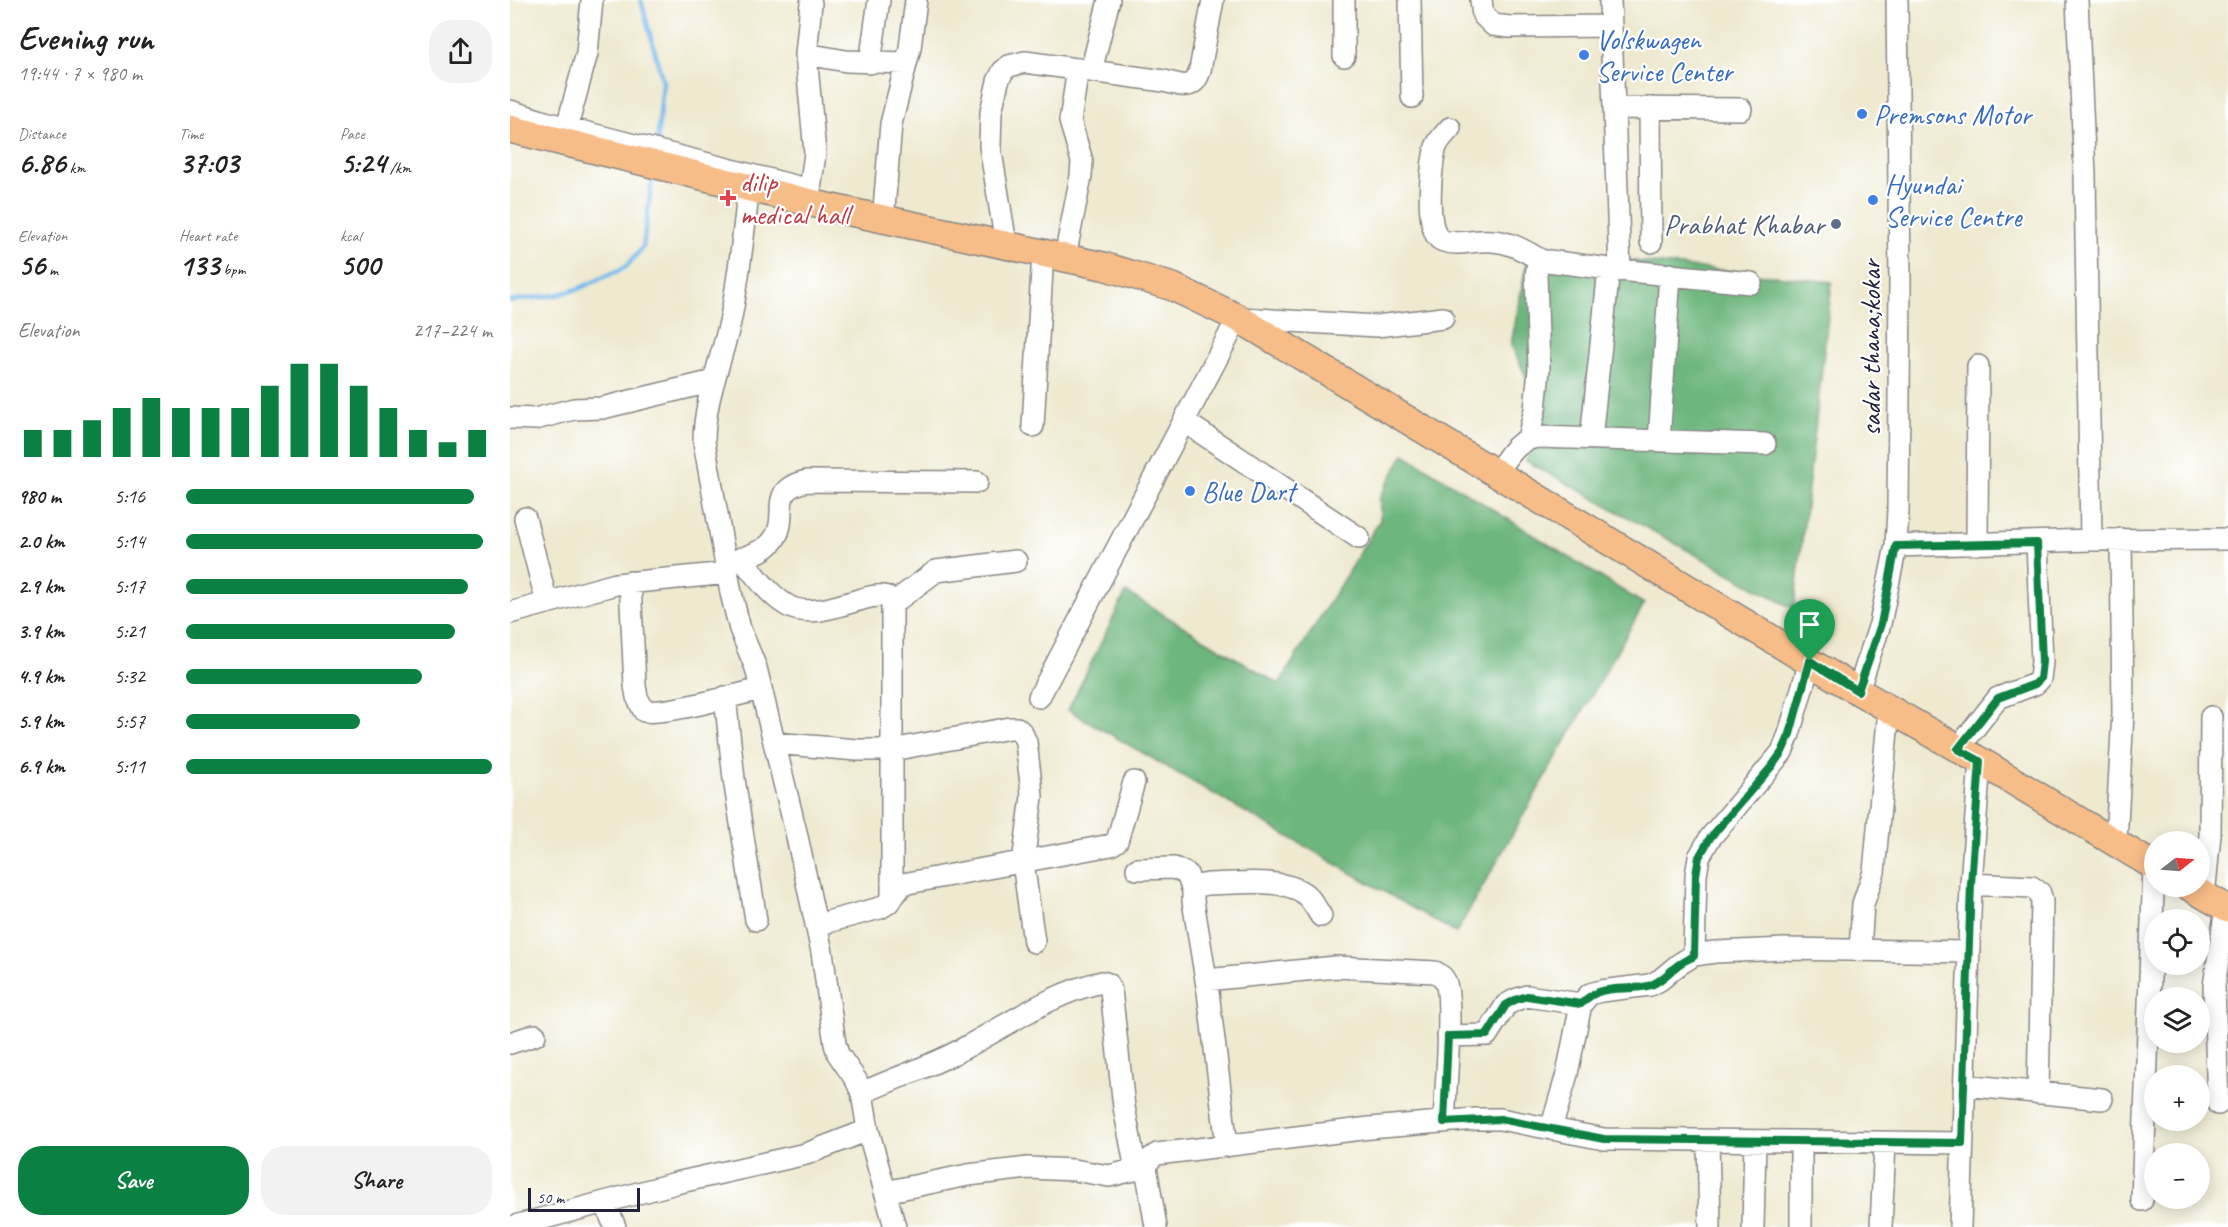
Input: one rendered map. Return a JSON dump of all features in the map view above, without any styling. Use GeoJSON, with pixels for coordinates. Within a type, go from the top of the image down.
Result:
{"type":"FeatureCollection","features":[{"type":"Feature","properties":{"kind":"main road"},"geometry":{"type":"LineString","coordinates":[[510,120],[654,161]]}},
{"type":"Feature","properties":{"kind":"main road"},"geometry":{"type":"LineString","coordinates":[[510,129],[931,225],[968,237],[1054,255],[1173,287],[1238,318],[1858,691],[2144,860]]}},
{"type":"Feature","properties":{"kind":"street"},"geometry":{"type":"LineString","coordinates":[[567,127],[587,54],[592,0]]}},
{"type":"Feature","properties":{"kind":"street"},"geometry":{"type":"LineString","coordinates":[[870,63],[879,0]]}},
{"type":"Feature","properties":{"kind":"street"},"geometry":{"type":"LineString","coordinates":[[884,209],[891,124],[906,63],[916,0]]}},
{"type":"Feature","properties":{"kind":"street"},"geometry":{"type":"LineString","coordinates":[[1033,426],[1054,255],[1081,176],[1082,161],[1071,131],[1070,121],[1084,70],[1109,0]]}},
{"type":"Feature","properties":{"kind":"street"},"geometry":{"type":"LineString","coordinates":[[1006,244],[989,126],[998,81],[1003,71],[1018,63],[1084,70],[1186,86],[1192,84],[1200,70],[1213,0]]}},
{"type":"Feature","properties":{"kind":"street"},"geometry":{"type":"LineString","coordinates":[[1344,0],[1344,56]]}},
{"type":"Feature","properties":{"kind":"street"},"geometry":{"type":"LineString","coordinates":[[1410,0],[1412,97]]}},
{"type":"Feature","properties":{"kind":"street"},"geometry":{"type":"LineString","coordinates":[[1481,0],[1483,15],[1493,26],[1611,26]]}},
{"type":"Feature","properties":{"kind":"street"},"geometry":{"type":"LineString","coordinates":[[1591,439],[1615,270],[1614,108],[1610,0]]}},
{"type":"Feature","properties":{"kind":"street","name":"sadar thana;kokar"},"geometry":{"type":"LineString","coordinates":[[1858,691],[1881,624],[1896,546],[1899,305],[1897,0]]}},
{"type":"Feature","properties":{"kind":"street"},"geometry":{"type":"LineString","coordinates":[[2077,0],[2085,175],[2091,540]]}},
{"type":"Feature","properties":{"kind":"street"},"geometry":{"type":"LineString","coordinates":[[810,190],[814,153],[806,54],[811,3]]}},
{"type":"Feature","properties":{"kind":"street"},"geometry":{"type":"LineString","coordinates":[[806,54],[846,61],[906,63]]}},
{"type":"Feature","properties":{"kind":"street"},"geometry":{"type":"LineString","coordinates":[[1614,108],[1741,109]]}},
{"type":"Feature","properties":{"kind":"street"},"geometry":{"type":"LineString","coordinates":[[1650,108],[1651,242]]}},
{"type":"Feature","properties":{"kind":"street"},"geometry":{"type":"LineString","coordinates":[[510,111],[567,127],[748,194],[946,238],[968,237]]}},
{"type":"Feature","properties":{"kind":"street"},"geometry":{"type":"LineString","coordinates":[[1450,128],[1436,147],[1430,177],[1432,225],[1436,236],[1442,240],[1452,242],[1490,240],[1508,243],[1543,261],[1751,283]]}},
{"type":"Feature","properties":{"kind":"street"},"geometry":{"type":"LineString","coordinates":[[510,136],[810,190],[950,224],[968,237]]}},
{"type":"Feature","properties":{"kind":"street"},"geometry":{"type":"LineString","coordinates":[[748,194],[738,285],[704,426],[704,442],[732,565],[740,628],[750,650],[761,689],[796,832],[816,926],[835,1044],[838,1054],[862,1093],[868,1130],[895,1227]]}},
{"type":"Feature","properties":{"kind":"street"},"geometry":{"type":"LineString","coordinates":[[1497,473],[1513,451],[1528,438],[1535,410],[1539,369],[1536,269],[1543,261]]}},
{"type":"Feature","properties":{"kind":"street"},"geometry":{"type":"LineString","coordinates":[[1659,441],[1670,274]]}},
{"type":"Feature","properties":{"kind":"street"},"geometry":{"type":"LineString","coordinates":[[1039,697],[1238,318],[1377,326],[1443,318]]}},
{"type":"Feature","properties":{"kind":"street"},"geometry":{"type":"LineString","coordinates":[[1977,544],[1978,366]]}},
{"type":"Feature","properties":{"kind":"street"},"geometry":{"type":"LineString","coordinates":[[510,418],[534,419],[574,409],[602,408],[714,381]]}},
{"type":"Feature","properties":{"kind":"street"},"geometry":{"type":"LineString","coordinates":[[1185,422],[1359,538]]}},
{"type":"Feature","properties":{"kind":"street"},"geometry":{"type":"LineString","coordinates":[[1528,438],[1765,444]]}},
{"type":"Feature","properties":{"kind":"street"},"geometry":{"type":"LineString","coordinates":[[510,613],[616,584],[732,565],[770,544],[777,535],[783,493],[795,484],[807,482],[977,482]]}},
{"type":"Feature","properties":{"kind":"street"},"geometry":{"type":"LineString","coordinates":[[525,518],[547,603]]}},
{"type":"Feature","properties":{"kind":"street"},"geometry":{"type":"LineString","coordinates":[[1896,546],[2121,539],[2228,539]]}},
{"type":"Feature","properties":{"kind":"street"},"geometry":{"type":"LineString","coordinates":[[2116,842],[2123,712],[2121,539]]}},
{"type":"Feature","properties":{"kind":"street"},"geometry":{"type":"LineString","coordinates":[[1960,1227],[1971,884],[1969,755],[1998,698],[2035,684],[2040,679],[2042,662],[2037,543]]}},
{"type":"Feature","properties":{"kind":"street"},"geometry":{"type":"LineString","coordinates":[[892,604],[936,571],[1016,561]]}},
{"type":"Feature","properties":{"kind":"street"},"geometry":{"type":"LineString","coordinates":[[732,565],[780,601],[798,610],[833,609],[880,594],[889,598],[892,604],[892,896]]}},
{"type":"Feature","properties":{"kind":"street"},"geometry":{"type":"LineString","coordinates":[[630,582],[635,686],[644,711],[652,712],[761,689]]}},
{"type":"Feature","properties":{"kind":"street"},"geometry":{"type":"LineString","coordinates":[[1694,956],[1696,875],[1699,857],[1710,838],[1782,752],[1790,734],[1810,661]]}},
{"type":"Feature","properties":{"kind":"street"},"geometry":{"type":"LineString","coordinates":[[725,697],[734,779],[756,920]]}},
{"type":"Feature","properties":{"kind":"street"},"geometry":{"type":"LineString","coordinates":[[1860,950],[1863,904],[1874,872],[1889,709]]}},
{"type":"Feature","properties":{"kind":"street"},"geometry":{"type":"LineString","coordinates":[[2211,717],[2210,835],[2218,1104]]}},
{"type":"Feature","properties":{"kind":"street"},"geometry":{"type":"LineString","coordinates":[[774,743],[856,750],[892,750],[1017,728],[1026,742],[1031,784],[1032,797],[1023,862],[1034,942]]}},
{"type":"Feature","properties":{"kind":"street"},"geometry":{"type":"LineString","coordinates":[[816,926],[880,908],[888,903],[903,884],[1102,847],[1117,841],[1134,782]]}},
{"type":"Feature","properties":{"kind":"street"},"geometry":{"type":"LineString","coordinates":[[1137,869],[1174,868],[1187,874],[1193,891],[1192,901],[1206,980],[1227,1146]]}},
{"type":"Feature","properties":{"kind":"street"},"geometry":{"type":"LineString","coordinates":[[1193,891],[1197,886],[1208,884],[1281,884],[1296,888],[1307,896],[1321,916]]}},
{"type":"Feature","properties":{"kind":"street"},"geometry":{"type":"LineString","coordinates":[[1971,884],[2032,887],[2040,892],[2042,901],[2038,1093]]}},
{"type":"Feature","properties":{"kind":"street"},"geometry":{"type":"LineString","coordinates":[[2142,1200],[2153,897]]}},
{"type":"Feature","properties":{"kind":"street"},"geometry":{"type":"LineString","coordinates":[[1551,1129],[1567,1074],[1581,1004],[1590,994],[1650,985],[1694,956],[1715,952],[1785,949],[1969,952]]}},
{"type":"Feature","properties":{"kind":"street"},"geometry":{"type":"LineString","coordinates":[[1206,980],[1336,968],[1435,972],[1445,981],[1447,988],[1448,1036],[1444,1122]]}},
{"type":"Feature","properties":{"kind":"street"},"geometry":{"type":"LineString","coordinates":[[862,1093],[966,1048],[1026,1013],[1066,994],[1102,982],[1108,984],[1111,990],[1124,1107],[1156,1227]]}},
{"type":"Feature","properties":{"kind":"street"},"geometry":{"type":"LineString","coordinates":[[1448,1036],[1487,1035],[1506,1005],[1527,996],[1581,1004]]}},
{"type":"Feature","properties":{"kind":"street"},"geometry":{"type":"LineString","coordinates":[[510,1043],[535,1035]]}},
{"type":"Feature","properties":{"kind":"street"},"geometry":{"type":"LineString","coordinates":[[1964,1085],[2102,1099]]}},
{"type":"Feature","properties":{"kind":"street"},"geometry":{"type":"LineString","coordinates":[[885,1192],[968,1175],[1028,1168],[1074,1170],[1109,1176],[1141,1169],[1157,1154],[1370,1128],[1500,1119],[1604,1139],[1962,1143]]}},
{"type":"Feature","properties":{"kind":"street"},"geometry":{"type":"LineString","coordinates":[[510,1227],[676,1183],[806,1154],[868,1130]]}},
{"type":"Feature","properties":{"kind":"street"},"geometry":{"type":"LineString","coordinates":[[1708,1141],[1710,1227]]}},
{"type":"Feature","properties":{"kind":"street"},"geometry":{"type":"LineString","coordinates":[[1753,1227],[1755,1142]]}},
{"type":"Feature","properties":{"kind":"street"},"geometry":{"type":"LineString","coordinates":[[1801,1142],[1801,1227]]}},
{"type":"Feature","properties":{"kind":"street"},"geometry":{"type":"LineString","coordinates":[[1881,1227],[1885,1143]]}},
{"type":"Feature","properties":{"kind":"street"},"geometry":{"type":"LineString","coordinates":[[605,1202],[615,1227]]}},
{"type":"Feature","properties":{"kind":"green space"},"geometry":{"type":"Polygon","coordinates":[[[1529,250],[1832,282],[1794,609],[1526,461],[1542,409],[1511,345],[1529,250]]]}},
{"type":"Feature","properties":{"kind":"green space"},"geometry":{"type":"Polygon","coordinates":[[[1404,454],[1644,604],[1456,933],[1068,710],[1126,592],[1279,684],[1380,520],[1380,497],[1404,454]]]}},
{"type":"Feature","properties":{"kind":"waterway"},"geometry":{"type":"LineString","coordinates":[[641,0],[663,82],[657,144]]}},
{"type":"Feature","properties":{"kind":"waterway"},"geometry":{"type":"LineString","coordinates":[[510,301],[556,295],[578,289],[626,267],[643,247],[653,173]]}},
{"type":"Feature","properties":{"kind":"place","name":"Volskwagen Service Center"},"geometry":{"type":"Point","coordinates":[1584,55]}},
{"type":"Feature","properties":{"kind":"place","name":"Premsons Motor"},"geometry":{"type":"Point","coordinates":[1862,114]}},
{"type":"Feature","properties":{"kind":"place","name":"dilip medical hall"},"geometry":{"type":"Point","coordinates":[728,198]}},
{"type":"Feature","properties":{"kind":"place","name":"Hyundai Service Centre"},"geometry":{"type":"Point","coordinates":[1873,200]}},
{"type":"Feature","properties":{"kind":"place","name":"Prabhat Khabar"},"geometry":{"type":"Point","coordinates":[1836,224]}},
{"type":"Feature","properties":{"kind":"place","name":"Blue Dart"},"geometry":{"type":"Point","coordinates":[1190,491]}},
{"type":"Feature","properties":{"kind":"route"},"geometry":{"type":"LineString","coordinates":[[2037,543],[2042,662],[2040,679],[2035,684],[1998,698],[1958,749],[1980,761],[1971,884],[1962,1143],[1604,1139],[1500,1119],[1444,1122],[1448,1036],[1487,1035],[1506,1005],[1527,996],[1581,1004],[1590,994],[1650,985],[1694,956],[1696,875],[1699,857],[1710,838],[1782,752],[1790,734],[1810,661],[1858,691],[1881,624],[1896,546],[2037,543]]}}]}
